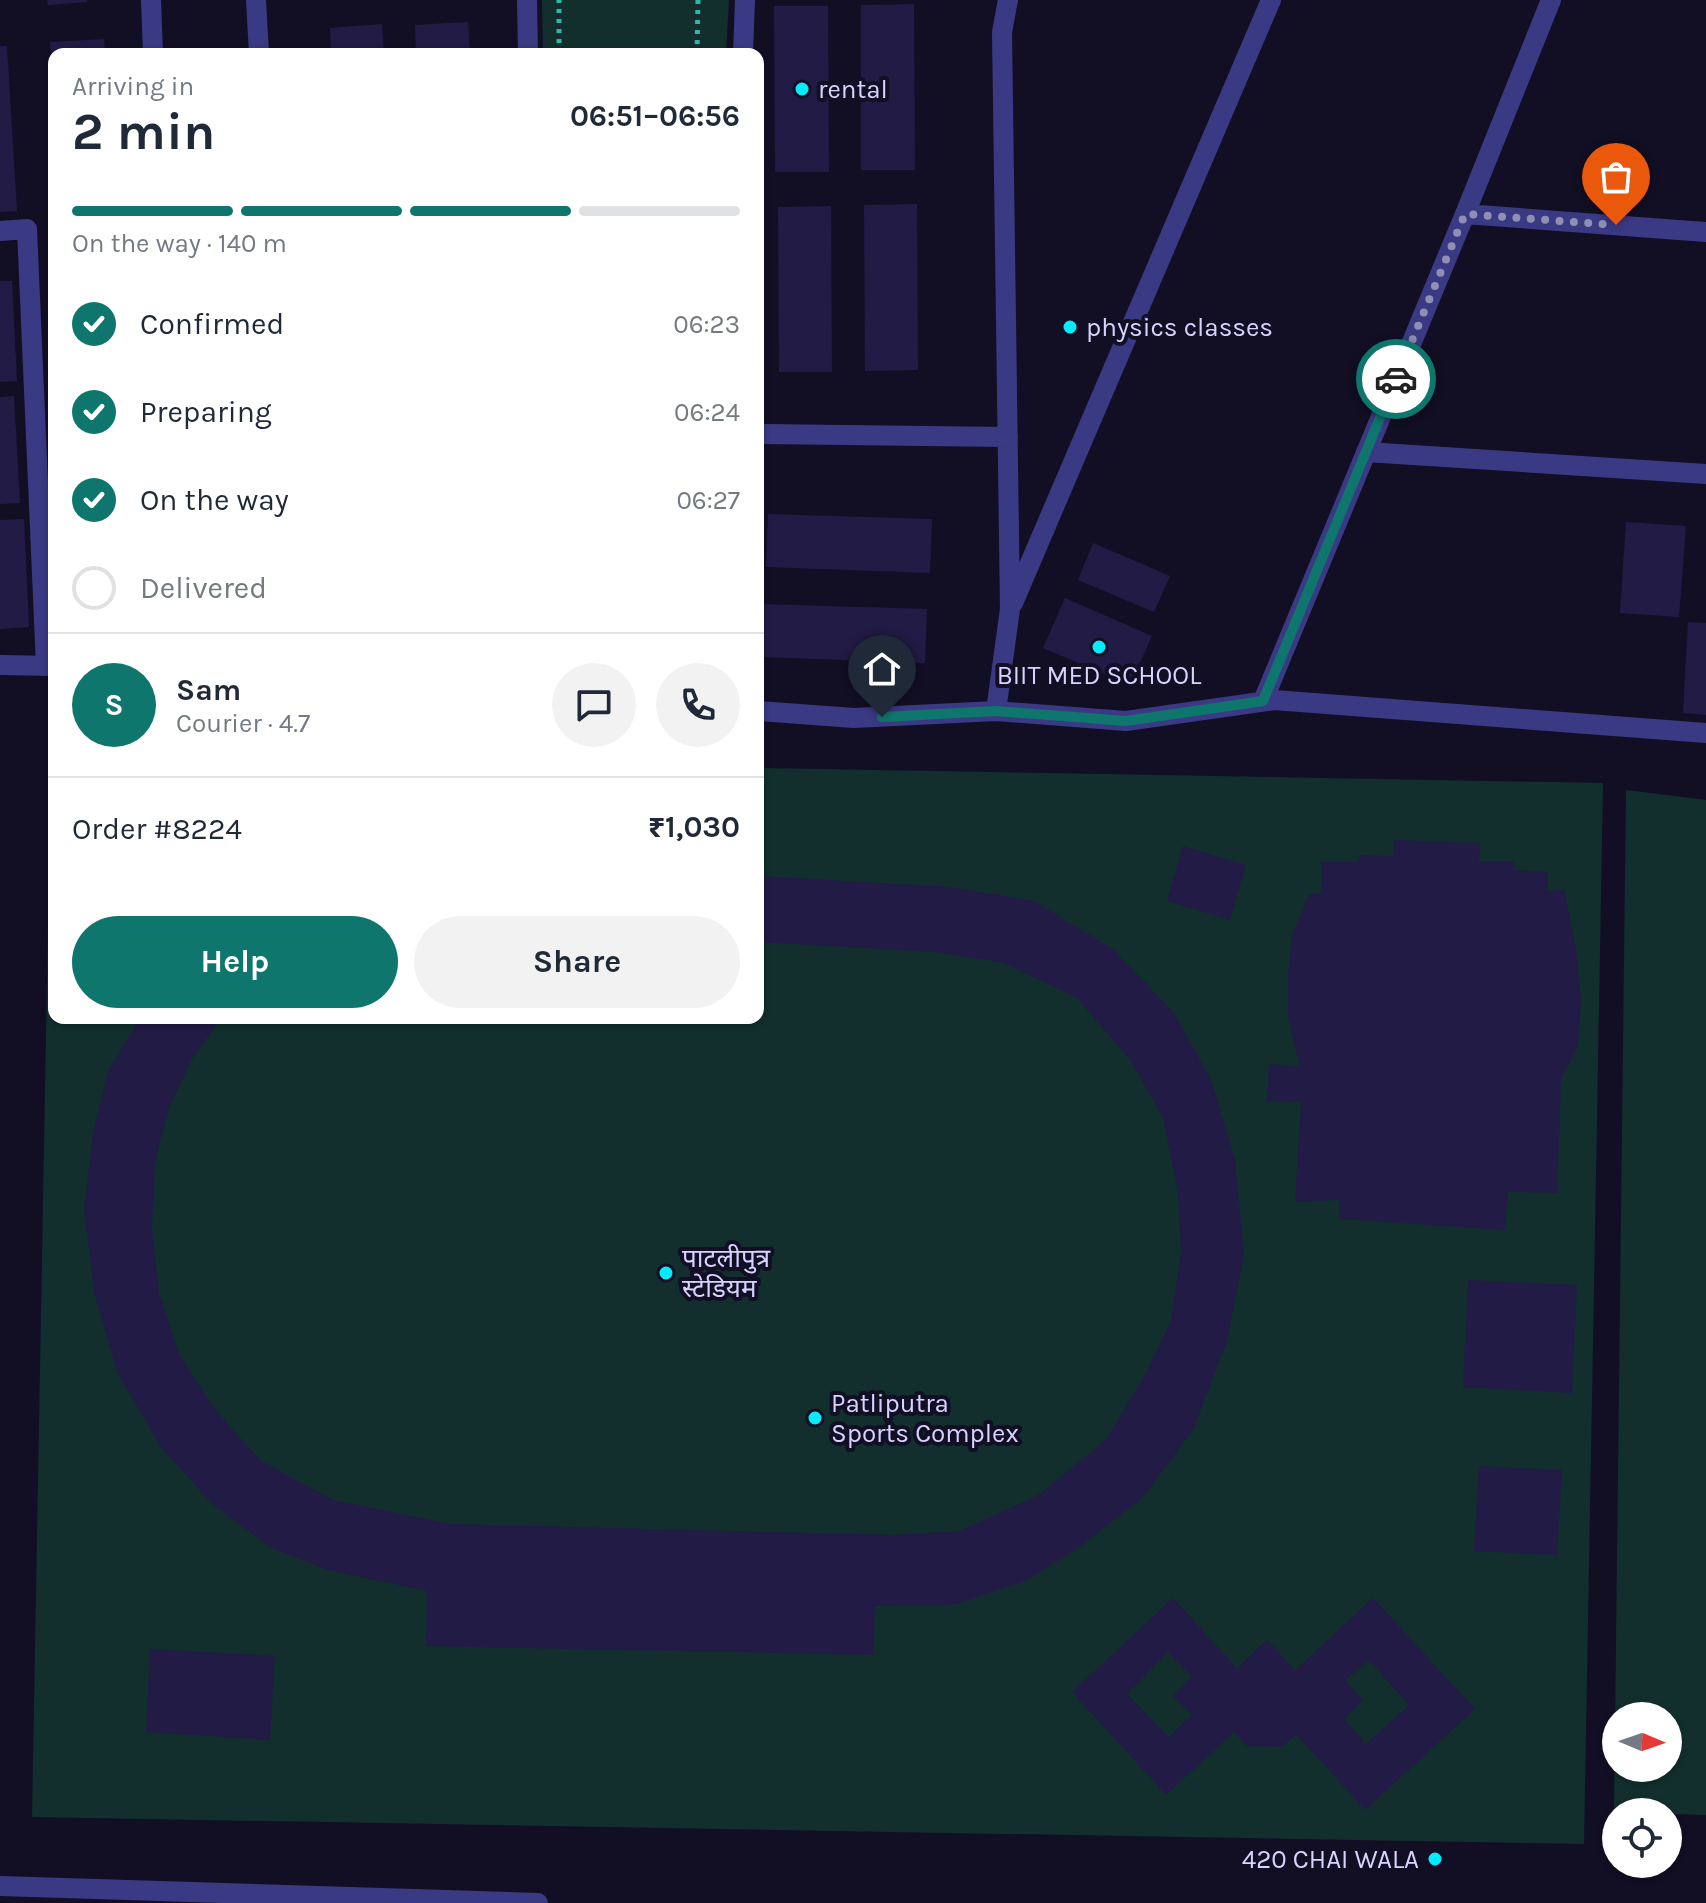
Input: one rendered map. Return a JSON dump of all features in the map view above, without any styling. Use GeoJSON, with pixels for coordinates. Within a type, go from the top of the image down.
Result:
{"type":"FeatureCollection","features":[{"type":"Feature","properties":{"kind":"street"},"geometry":{"type":"LineString","coordinates":[[151,0],[153,48]]}},
{"type":"Feature","properties":{"kind":"street"},"geometry":{"type":"LineString","coordinates":[[256,0],[259,48]]}},
{"type":"Feature","properties":{"kind":"street"},"geometry":{"type":"LineString","coordinates":[[527,0],[528,48]]}},
{"type":"Feature","properties":{"kind":"street"},"geometry":{"type":"LineString","coordinates":[[743,48],[745,0]]}},
{"type":"Feature","properties":{"kind":"street"},"geometry":{"type":"LineString","coordinates":[[996,711],[1010,609],[1002,32],[1008,0]]}},
{"type":"Feature","properties":{"kind":"street"},"geometry":{"type":"LineString","coordinates":[[1010,609],[1271,0]]}},
{"type":"Feature","properties":{"kind":"street"},"geometry":{"type":"LineString","coordinates":[[1263,701],[1551,0]]}},
{"type":"Feature","properties":{"kind":"street"},"geometry":{"type":"LineString","coordinates":[[1465,214],[1706,232]]}},
{"type":"Feature","properties":{"kind":"street"},"geometry":{"type":"LineString","coordinates":[[0,231],[27,229],[48,628]]}},
{"type":"Feature","properties":{"kind":"street"},"geometry":{"type":"LineString","coordinates":[[764,434],[1008,437]]}},
{"type":"Feature","properties":{"kind":"street"},"geometry":{"type":"LineString","coordinates":[[1366,452],[1706,474]]}},
{"type":"Feature","properties":{"kind":"street"},"geometry":{"type":"LineString","coordinates":[[0,665],[48,666]]}},
{"type":"Feature","properties":{"kind":"street"},"geometry":{"type":"LineString","coordinates":[[764,711],[854,718],[996,711],[1126,721],[1274,700],[1706,733]]}},
{"type":"Feature","properties":{"kind":"street"},"geometry":{"type":"LineString","coordinates":[[0,1886],[538,1903]]}},
{"type":"Feature","properties":{"kind":"path"},"geometry":{"type":"LineString","coordinates":[[559,0],[559,48]]}},
{"type":"Feature","properties":{"kind":"path"},"geometry":{"type":"LineString","coordinates":[[697,48],[698,0]]}},
{"type":"Feature","properties":{"kind":"green space"},"geometry":{"type":"Polygon","coordinates":[[[542,0],[729,0],[726,48],[543,48],[542,0]]]}},
{"type":"Feature","properties":{"kind":"green space","name":"Patliputra Sports Complex"},"geometry":{"type":"Polygon","coordinates":[[[764,768],[1603,783],[1584,1844],[32,1817],[48,923],[48,1024],[764,1024],[764,768]]]}},
{"type":"Feature","properties":{"kind":"green space"},"geometry":{"type":"Polygon","coordinates":[[[1626,790],[1706,800],[1706,1815],[1682,1814],[1682,1798],[1614,1798],[1614,1782],[1682,1782],[1682,1702],[1615,1702],[1626,790]]]}},
{"type":"Feature","properties":{"kind":"building"},"geometry":{"type":"Polygon","coordinates":[[[47,0],[87,0],[87,2],[48,5],[47,0]]]}},
{"type":"Feature","properties":{"kind":"building"},"geometry":{"type":"Polygon","coordinates":[[[914,4],[915,170],[861,170],[861,5],[914,4]]]}},
{"type":"Feature","properties":{"kind":"building","name":"rental"},"geometry":{"type":"Polygon","coordinates":[[[774,6],[828,6],[829,172],[775,172],[774,6]]]}},
{"type":"Feature","properties":{"kind":"building"},"geometry":{"type":"Polygon","coordinates":[[[468,22],[470,48],[416,48],[415,25],[468,22]]]}},
{"type":"Feature","properties":{"kind":"building"},"geometry":{"type":"Polygon","coordinates":[[[382,24],[384,48],[331,48],[330,28],[382,24]]]}},
{"type":"Feature","properties":{"kind":"building"},"geometry":{"type":"Polygon","coordinates":[[[104,39],[105,48],[51,48],[50,42],[104,39]]]}},
{"type":"Feature","properties":{"kind":"building"},"geometry":{"type":"Polygon","coordinates":[[[0,46],[7,46],[17,211],[0,212],[0,46]]]}},
{"type":"Feature","properties":{"kind":"building"},"geometry":{"type":"Polygon","coordinates":[[[917,204],[918,370],[865,371],[864,205],[917,204]]]}},
{"type":"Feature","properties":{"kind":"building"},"geometry":{"type":"Polygon","coordinates":[[[831,206],[832,372],[779,372],[778,207],[831,206]]]}},
{"type":"Feature","properties":{"kind":"building"},"geometry":{"type":"Polygon","coordinates":[[[0,281],[12,281],[17,381],[0,382],[0,281]]]}},
{"type":"Feature","properties":{"kind":"building"},"geometry":{"type":"Polygon","coordinates":[[[14,396],[20,503],[0,504],[0,397],[14,396]]]}},
{"type":"Feature","properties":{"kind":"building"},"geometry":{"type":"Polygon","coordinates":[[[768,514],[932,519],[930,573],[766,567],[768,514]]]}},
{"type":"Feature","properties":{"kind":"building"},"geometry":{"type":"Polygon","coordinates":[[[24,519],[29,627],[0,629],[0,520],[24,519]]]}},
{"type":"Feature","properties":{"kind":"building"},"geometry":{"type":"Polygon","coordinates":[[[1626,522],[1686,526],[1679,617],[1620,613],[1626,522]]]}},
{"type":"Feature","properties":{"kind":"building"},"geometry":{"type":"Polygon","coordinates":[[[1093,543],[1170,576],[1154,612],[1078,580],[1093,543]]]}},
{"type":"Feature","properties":{"kind":"building"},"geometry":{"type":"Polygon","coordinates":[[[1065,598],[1152,636],[1130,685],[1043,648],[1065,598]]]}},
{"type":"Feature","properties":{"kind":"building"},"geometry":{"type":"Polygon","coordinates":[[[764,604],[927,609],[925,663],[764,657],[764,604]]]}},
{"type":"Feature","properties":{"kind":"building"},"geometry":{"type":"Polygon","coordinates":[[[1688,622],[1706,623],[1706,715],[1683,713],[1688,622]]]}},
{"type":"Feature","properties":{"kind":"building"},"geometry":{"type":"Polygon","coordinates":[[[1393,840],[1480,843],[1479,861],[1515,861],[1513,870],[1548,872],[1548,891],[1564,890],[1576,949],[1581,999],[1578,1046],[1561,1079],[1557,1193],[1508,1192],[1505,1230],[1340,1219],[1339,1200],[1295,1202],[1301,1102],[1267,1101],[1269,1064],[1300,1067],[1288,1017],[1292,935],[1309,894],[1321,893],[1321,862],[1358,862],[1359,855],[1394,856],[1393,840]]]}},
{"type":"Feature","properties":{"kind":"building"},"geometry":{"type":"Polygon","coordinates":[[[1183,846],[1246,865],[1230,920],[1167,901],[1183,846]]]}},
{"type":"Feature","properties":{"kind":"building"},"geometry":{"type":"Polygon","coordinates":[[[764,876],[951,887],[1034,901],[1114,950],[1174,1013],[1211,1080],[1235,1160],[1244,1254],[1227,1341],[1193,1430],[1143,1497],[1081,1546],[1026,1581],[954,1605],[875,1606],[873,1655],[426,1646],[427,1591],[328,1570],[272,1548],[213,1505],[160,1446],[117,1372],[94,1292],[84,1209],[93,1133],[108,1071],[136,1024],[217,1024],[192,1059],[169,1108],[155,1161],[152,1229],[159,1293],[179,1354],[213,1407],[260,1460],[333,1500],[451,1524],[893,1535],[959,1531],[1037,1496],[1105,1441],[1143,1378],[1171,1321],[1181,1252],[1178,1193],[1163,1118],[1131,1061],[1077,998],[1001,962],[934,952],[764,942],[764,876]]]}},
{"type":"Feature","properties":{"kind":"building"},"geometry":{"type":"Polygon","coordinates":[[[1468,1280],[1577,1285],[1572,1393],[1463,1387],[1468,1280]]]}},
{"type":"Feature","properties":{"kind":"building"},"geometry":{"type":"Polygon","coordinates":[[[1479,1466],[1562,1470],[1557,1555],[1474,1551],[1479,1466]]]}},
{"type":"Feature","properties":{"kind":"building"},"geometry":{"type":"Polygon","coordinates":[[[1173,1598],[1237,1668],[1267,1640],[1295,1670],[1373,1598],[1475,1709],[1365,1810],[1296,1734],[1282,1747],[1247,1746],[1234,1732],[1166,1795],[1072,1692],[1173,1598]],[[1168,1652],[1127,1694],[1169,1737],[1192,1715],[1173,1696],[1192,1677],[1168,1652]],[[1369,1660],[1345,1680],[1363,1700],[1344,1719],[1366,1744],[1409,1705],[1369,1660]]]}},
{"type":"Feature","properties":{"kind":"building"},"geometry":{"type":"Polygon","coordinates":[[[150,1649],[275,1656],[270,1740],[146,1732],[150,1649]]]}},
{"type":"Feature","properties":{"kind":"way so far"},"geometry":{"type":"LineString","coordinates":[[1396,379],[1465,214],[1616,225]]}},
{"type":"Feature","properties":{"kind":"place","name":"rental"},"geometry":{"type":"Point","coordinates":[802,89]}},
{"type":"Feature","properties":{"kind":"place","name":"physics classes"},"geometry":{"type":"Point","coordinates":[1070,327]}},
{"type":"Feature","properties":{"kind":"place","name":"BIIT MED SCHOOL"},"geometry":{"type":"Point","coordinates":[1099,647]}},
{"type":"Feature","properties":{"kind":"place","name":"पाटलीपुत्र स्टेडियम"},"geometry":{"type":"Point","coordinates":[666,1273]}},
{"type":"Feature","properties":{"kind":"place","name":"Patliputra Sports Complex"},"geometry":{"type":"Point","coordinates":[815,1418]}},
{"type":"Feature","properties":{"kind":"place","name":"420 CHAI WALA"},"geometry":{"type":"Point","coordinates":[1435,1859]}},
{"type":"Feature","properties":{"kind":"route"},"geometry":{"type":"LineString","coordinates":[[882,717],[996,711],[1126,721],[1263,701],[1396,379]]}}]}
